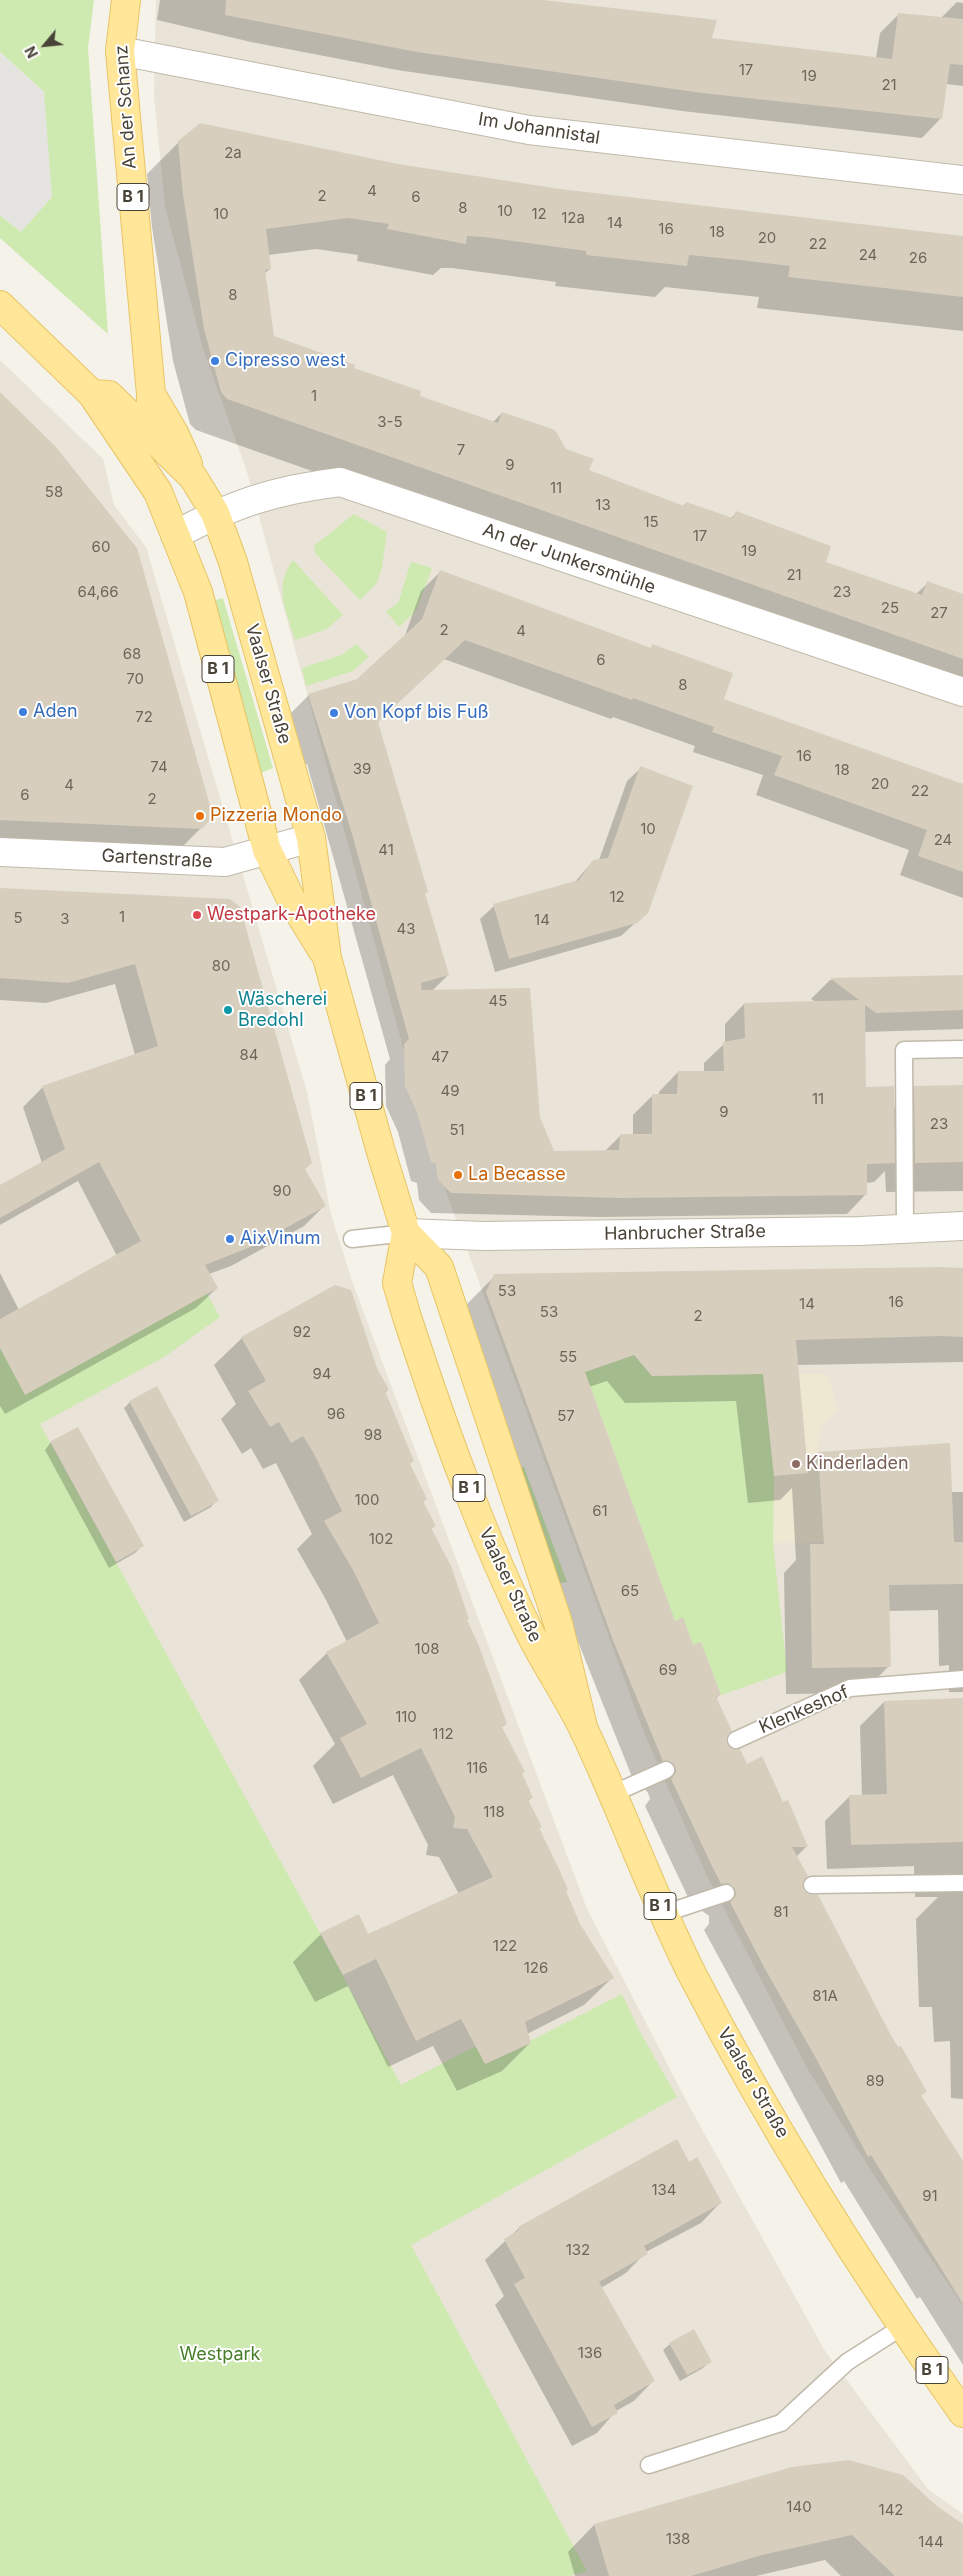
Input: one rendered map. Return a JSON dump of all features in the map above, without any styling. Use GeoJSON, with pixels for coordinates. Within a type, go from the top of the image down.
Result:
{"type":"FeatureCollection","features":[{"type":"Feature","properties":{"kind":"main road","name":"An der Schanz"},"geometry":{"type":"LineString","coordinates":[[126,0],[120,51],[151,394],[141,444]]}},
{"type":"Feature","properties":{"kind":"main road","name":"Vaalser Straße"},"geometry":{"type":"LineString","coordinates":[[0,305],[141,444],[194,477],[215,513],[233,562],[311,838],[327,958],[406,1233],[397,1283],[415,1341],[485,1533],[531,1634],[584,1731],[664,1914],[693,1974],[748,2076],[902,2327],[963,2413]]}},
{"type":"Feature","properties":{"kind":"main road","name":"An der Schanz"},"geometry":{"type":"LineString","coordinates":[[151,394],[174,433],[194,477]]}},
{"type":"Feature","properties":{"kind":"main road","name":"Vaalser Straße"},"geometry":{"type":"LineString","coordinates":[[141,444],[198,592],[267,850],[292,900],[327,958]]}},
{"type":"Feature","properties":{"kind":"main road","name":"Vaalser Straße"},"geometry":{"type":"LineString","coordinates":[[406,1233],[439,1267],[558,1623],[584,1731]]}},
{"type":"Feature","properties":{"kind":"street","name":"Im Johannistal"},"geometry":{"type":"LineString","coordinates":[[120,51],[529,130],[963,180]]}},
{"type":"Feature","properties":{"kind":"street","name":"An der Junkersmühle"},"geometry":{"type":"LineString","coordinates":[[175,535],[215,513],[275,492],[340,482],[963,692]]}},
{"type":"Feature","properties":{"kind":"street","name":"Gartenstraße"},"geometry":{"type":"LineString","coordinates":[[0,852],[225,862],[311,838]]}},
{"type":"Feature","properties":{"kind":"street","name":"Hanbrucher Straße"},"geometry":{"type":"LineString","coordinates":[[406,1233],[483,1236],[860,1231],[963,1226]]}},
{"type":"Feature","properties":{"kind":"lane"},"geometry":{"type":"LineString","coordinates":[[905,1228],[904,1050],[963,1049]]}},
{"type":"Feature","properties":{"kind":"lane"},"geometry":{"type":"LineString","coordinates":[[352,1239],[406,1233]]}},
{"type":"Feature","properties":{"kind":"lane","name":"Klenkeshof"},"geometry":{"type":"LineString","coordinates":[[736,1740],[850,1688],[963,1679]]}},
{"type":"Feature","properties":{"kind":"lane"},"geometry":{"type":"LineString","coordinates":[[612,1794],[666,1770]]}},
{"type":"Feature","properties":{"kind":"lane"},"geometry":{"type":"LineString","coordinates":[[812,1885],[963,1882]]}},
{"type":"Feature","properties":{"kind":"lane"},"geometry":{"type":"LineString","coordinates":[[664,1914],[726,1893]]}},
{"type":"Feature","properties":{"kind":"lane"},"geometry":{"type":"LineString","coordinates":[[649,2465],[781,2423],[847,2362],[902,2327]]}},
{"type":"Feature","properties":{"kind":"shaded area"},"geometry":{"type":"Polygon","coordinates":[[[156,0],[963,0],[963,2306],[871,2171],[807,2068],[706,1874],[644,1733],[431,1151],[247,472],[204,352],[165,207],[154,97],[156,0]]]}},
{"type":"Feature","properties":{"kind":"shaded area"},"geometry":{"type":"Polygon","coordinates":[[[0,52],[44,92],[52,197],[21,232],[0,215],[0,52]]]}},
{"type":"Feature","properties":{"kind":"shaded area"},"geometry":{"type":"Polygon","coordinates":[[[0,360],[103,459],[114,505],[146,547],[307,1092],[331,1214],[352,1281],[587,1909],[688,2104],[825,2351],[928,2489],[963,2514],[963,2576],[0,2576],[0,360]]]}},
{"type":"Feature","properties":{"kind":"shaded area","name":"Kinderladen"},"geometry":{"type":"Polygon","coordinates":[[[763,1374],[827,1374],[838,1411],[821,1425],[818,1452],[824,1542],[773,1543],[774,1476],[763,1374]]]}},
{"type":"Feature","properties":{"kind":"green space"},"geometry":{"type":"Polygon","coordinates":[[[0,0],[94,0],[88,48],[108,334],[0,238],[0,215],[21,232],[44,92],[0,52],[0,0]]]}},
{"type":"Feature","properties":{"kind":"green space"},"geometry":{"type":"Polygon","coordinates":[[[354,514],[387,532],[382,567],[377,583],[360,600],[315,553],[314,546],[354,514]]]}},
{"type":"Feature","properties":{"kind":"green space"},"geometry":{"type":"Polygon","coordinates":[[[293,560],[343,615],[327,629],[295,640],[285,609],[282,589],[287,570],[293,560]]]}},
{"type":"Feature","properties":{"kind":"green space"},"geometry":{"type":"Polygon","coordinates":[[[411,562],[432,568],[416,611],[399,627],[386,611],[398,603],[411,562]]]}},
{"type":"Feature","properties":{"kind":"green space"},"geometry":{"type":"Polygon","coordinates":[[[223,598],[273,768],[256,775],[209,602],[223,598]]]}},
{"type":"Feature","properties":{"kind":"green space"},"geometry":{"type":"Polygon","coordinates":[[[356,644],[369,657],[353,671],[306,686],[302,668],[342,655],[356,644]]]}},
{"type":"Feature","properties":{"kind":"green space","name":"Westpark"},"geometry":{"type":"Polygon","coordinates":[[[200,1281],[220,1317],[164,1357],[40,1424],[320,1933],[401,2085],[476,2046],[486,2064],[531,2043],[530,2041],[622,1994],[639,2030],[677,2097],[411,2245],[587,2571],[570,2576],[0,2576],[0,1344],[200,1281]]]}},
{"type":"Feature","properties":{"kind":"green space"},"geometry":{"type":"Polygon","coordinates":[[[634,1355],[652,1376],[763,1374],[774,1476],[773,1543],[787,1672],[721,1695],[701,1642],[693,1645],[683,1618],[675,1621],[585,1372],[634,1355]]]}},
{"type":"Feature","properties":{"kind":"green space"},"geometry":{"type":"Polygon","coordinates":[[[524,1467],[567,1582],[554,1584],[519,1468],[524,1467]]]}},
{"type":"Feature","properties":{"kind":"building"},"geometry":{"type":"Polygon","coordinates":[[[226,0],[543,0],[717,20],[712,38],[892,59],[898,13],[963,19],[963,65],[950,64],[942,119],[702,93],[417,52],[225,15],[226,0]]]}},
{"type":"Feature","properties":{"kind":"building"},"geometry":{"type":"Polygon","coordinates":[[[200,123],[398,164],[560,189],[963,236],[963,297],[788,277],[790,266],[740,260],[689,255],[687,266],[586,255],[586,251],[484,237],[467,236],[466,244],[387,229],[389,224],[348,218],[266,229],[271,269],[265,270],[274,336],[355,365],[354,368],[421,391],[420,396],[498,423],[502,412],[555,430],[566,449],[594,459],[589,470],[684,506],[686,502],[733,518],[736,511],[831,546],[826,562],[922,595],[927,581],[963,594],[963,659],[227,399],[221,392],[204,329],[183,195],[178,141],[200,123]]]}},
{"type":"Feature","properties":{"kind":"building"},"geometry":{"type":"Polygon","coordinates":[[[0,392],[55,446],[137,548],[213,816],[202,829],[0,820],[0,392]]]}},
{"type":"Feature","properties":{"kind":"building"},"geometry":{"type":"Polygon","coordinates":[[[440,570],[651,648],[652,644],[733,673],[724,699],[963,784],[963,872],[918,856],[927,830],[774,775],[782,756],[712,732],[714,727],[633,698],[632,700],[465,640],[378,722],[428,892],[425,893],[449,975],[421,983],[422,990],[530,988],[540,1117],[554,1151],[619,1150],[620,1134],[652,1134],[652,1094],[677,1094],[678,1071],[724,1071],[723,1042],[745,1038],[744,1003],[859,1000],[830,978],[963,975],[963,1010],[876,1013],[865,1005],[866,1087],[894,1086],[895,1163],[867,1164],[867,1195],[620,1198],[451,1193],[438,1180],[436,1164],[431,1162],[417,1112],[405,1086],[404,1044],[409,1039],[350,827],[308,694],[357,679],[422,619],[440,570]]]}},
{"type":"Feature","properties":{"kind":"building"},"geometry":{"type":"Polygon","coordinates":[[[640,766],[693,786],[648,913],[637,923],[509,959],[493,904],[579,880],[593,860],[608,858],[640,766]]]}},
{"type":"Feature","properties":{"kind":"building"},"geometry":{"type":"Polygon","coordinates":[[[0,888],[230,899],[240,907],[312,1163],[305,1169],[326,1206],[253,1246],[205,1265],[218,1288],[25,1395],[0,1348],[0,1319],[141,1241],[99,1162],[0,1218],[0,1185],[65,1149],[42,1086],[158,1046],[135,964],[68,983],[0,978],[0,888]]]}},
{"type":"Feature","properties":{"kind":"building"},"geometry":{"type":"Polygon","coordinates":[[[963,1085],[963,1162],[915,1163],[914,1086],[963,1085]]]}},
{"type":"Feature","properties":{"kind":"building"},"geometry":{"type":"Polygon","coordinates":[[[963,1268],[963,1337],[796,1340],[808,1473],[774,1476],[763,1374],[652,1376],[634,1355],[585,1372],[675,1621],[683,1617],[693,1645],[701,1642],[721,1695],[716,1697],[732,1731],[726,1739],[727,1745],[735,1750],[740,1749],[747,1764],[762,1756],[783,1802],[788,1800],[808,1847],[792,1847],[808,1876],[803,1881],[803,1890],[808,1894],[818,1895],[897,2047],[901,2046],[927,2092],[921,2095],[963,2161],[963,2304],[871,2155],[868,2157],[730,1902],[736,1895],[735,1889],[728,1883],[721,1884],[712,1866],[671,1779],[676,1772],[675,1766],[671,1762],[663,1761],[614,1643],[486,1292],[494,1274],[963,1268]]]}},
{"type":"Feature","properties":{"kind":"building"},"geometry":{"type":"Polygon","coordinates":[[[335,1285],[351,1290],[377,1368],[389,1390],[385,1391],[414,1461],[410,1464],[427,1499],[423,1501],[436,1526],[431,1528],[451,1566],[469,1619],[467,1620],[479,1646],[507,1724],[502,1727],[525,1772],[522,1773],[533,1798],[528,1800],[542,1827],[539,1828],[560,1871],[580,1924],[614,1978],[525,2022],[531,2043],[485,2064],[461,2019],[416,2041],[376,1959],[343,1975],[320,1933],[359,1914],[368,1934],[493,1877],[467,1829],[453,1828],[455,1817],[421,1748],[361,1778],[340,1738],[367,1724],[326,1652],[379,1623],[353,1570],[324,1521],[342,1511],[313,1452],[303,1436],[291,1443],[279,1422],[270,1427],[248,1391],[266,1381],[241,1337],[335,1285]]]}},
{"type":"Feature","properties":{"kind":"building"},"geometry":{"type":"Polygon","coordinates":[[[157,1386],[219,1501],[191,1516],[129,1401],[157,1386]]]}},
{"type":"Feature","properties":{"kind":"building"},"geometry":{"type":"Polygon","coordinates":[[[78,1427],[144,1546],[116,1562],[51,1443],[51,1441],[78,1427]]]}},
{"type":"Feature","properties":{"kind":"building"},"geometry":{"type":"Polygon","coordinates":[[[950,1443],[954,1542],[963,1542],[963,1584],[889,1585],[891,1667],[812,1668],[810,1544],[824,1544],[818,1452],[950,1443]]]}},
{"type":"Feature","properties":{"kind":"building"},"geometry":{"type":"Polygon","coordinates":[[[963,1698],[963,1842],[851,1845],[849,1795],[887,1794],[884,1701],[963,1698]]]}},
{"type":"Feature","properties":{"kind":"building"},"geometry":{"type":"Polygon","coordinates":[[[677,2139],[689,2162],[697,2157],[722,2203],[644,2246],[648,2254],[599,2282],[655,2381],[614,2405],[618,2413],[592,2427],[514,2284],[525,2278],[504,2239],[519,2230],[518,2227],[677,2139]]]}},
{"type":"Feature","properties":{"kind":"building"},"geometry":{"type":"Polygon","coordinates":[[[694,2329],[712,2362],[687,2375],[669,2343],[694,2329]]]}},
{"type":"Feature","properties":{"kind":"building"},"geometry":{"type":"Polygon","coordinates":[[[849,2460],[903,2475],[938,2507],[963,2524],[963,2576],[895,2576],[852,2535],[762,2555],[691,2576],[609,2576],[594,2524],[792,2467],[849,2460]]]}},
{"type":"Feature","properties":{"kind":"place","name":"Cipresso west"},"geometry":{"type":"Point","coordinates":[215,361]}},
{"type":"Feature","properties":{"kind":"place","name":"Aden"},"geometry":{"type":"Point","coordinates":[23,712]}},
{"type":"Feature","properties":{"kind":"place","name":"Von Kopf bis Fuß"},"geometry":{"type":"Point","coordinates":[334,713]}},
{"type":"Feature","properties":{"kind":"place","name":"Pizzeria Mondo"},"geometry":{"type":"Point","coordinates":[200,816]}},
{"type":"Feature","properties":{"kind":"place","name":"Westpark-Apotheke"},"geometry":{"type":"Point","coordinates":[197,915]}},
{"type":"Feature","properties":{"kind":"place","name":"Wäscherei Bredohl"},"geometry":{"type":"Point","coordinates":[228,1010]}},
{"type":"Feature","properties":{"kind":"place","name":"La Becasse"},"geometry":{"type":"Point","coordinates":[458,1175]}},
{"type":"Feature","properties":{"kind":"place","name":"AixVinum"},"geometry":{"type":"Point","coordinates":[230,1239]}},
{"type":"Feature","properties":{"kind":"place","name":"Kinderladen"},"geometry":{"type":"Point","coordinates":[796,1464]}}]}
